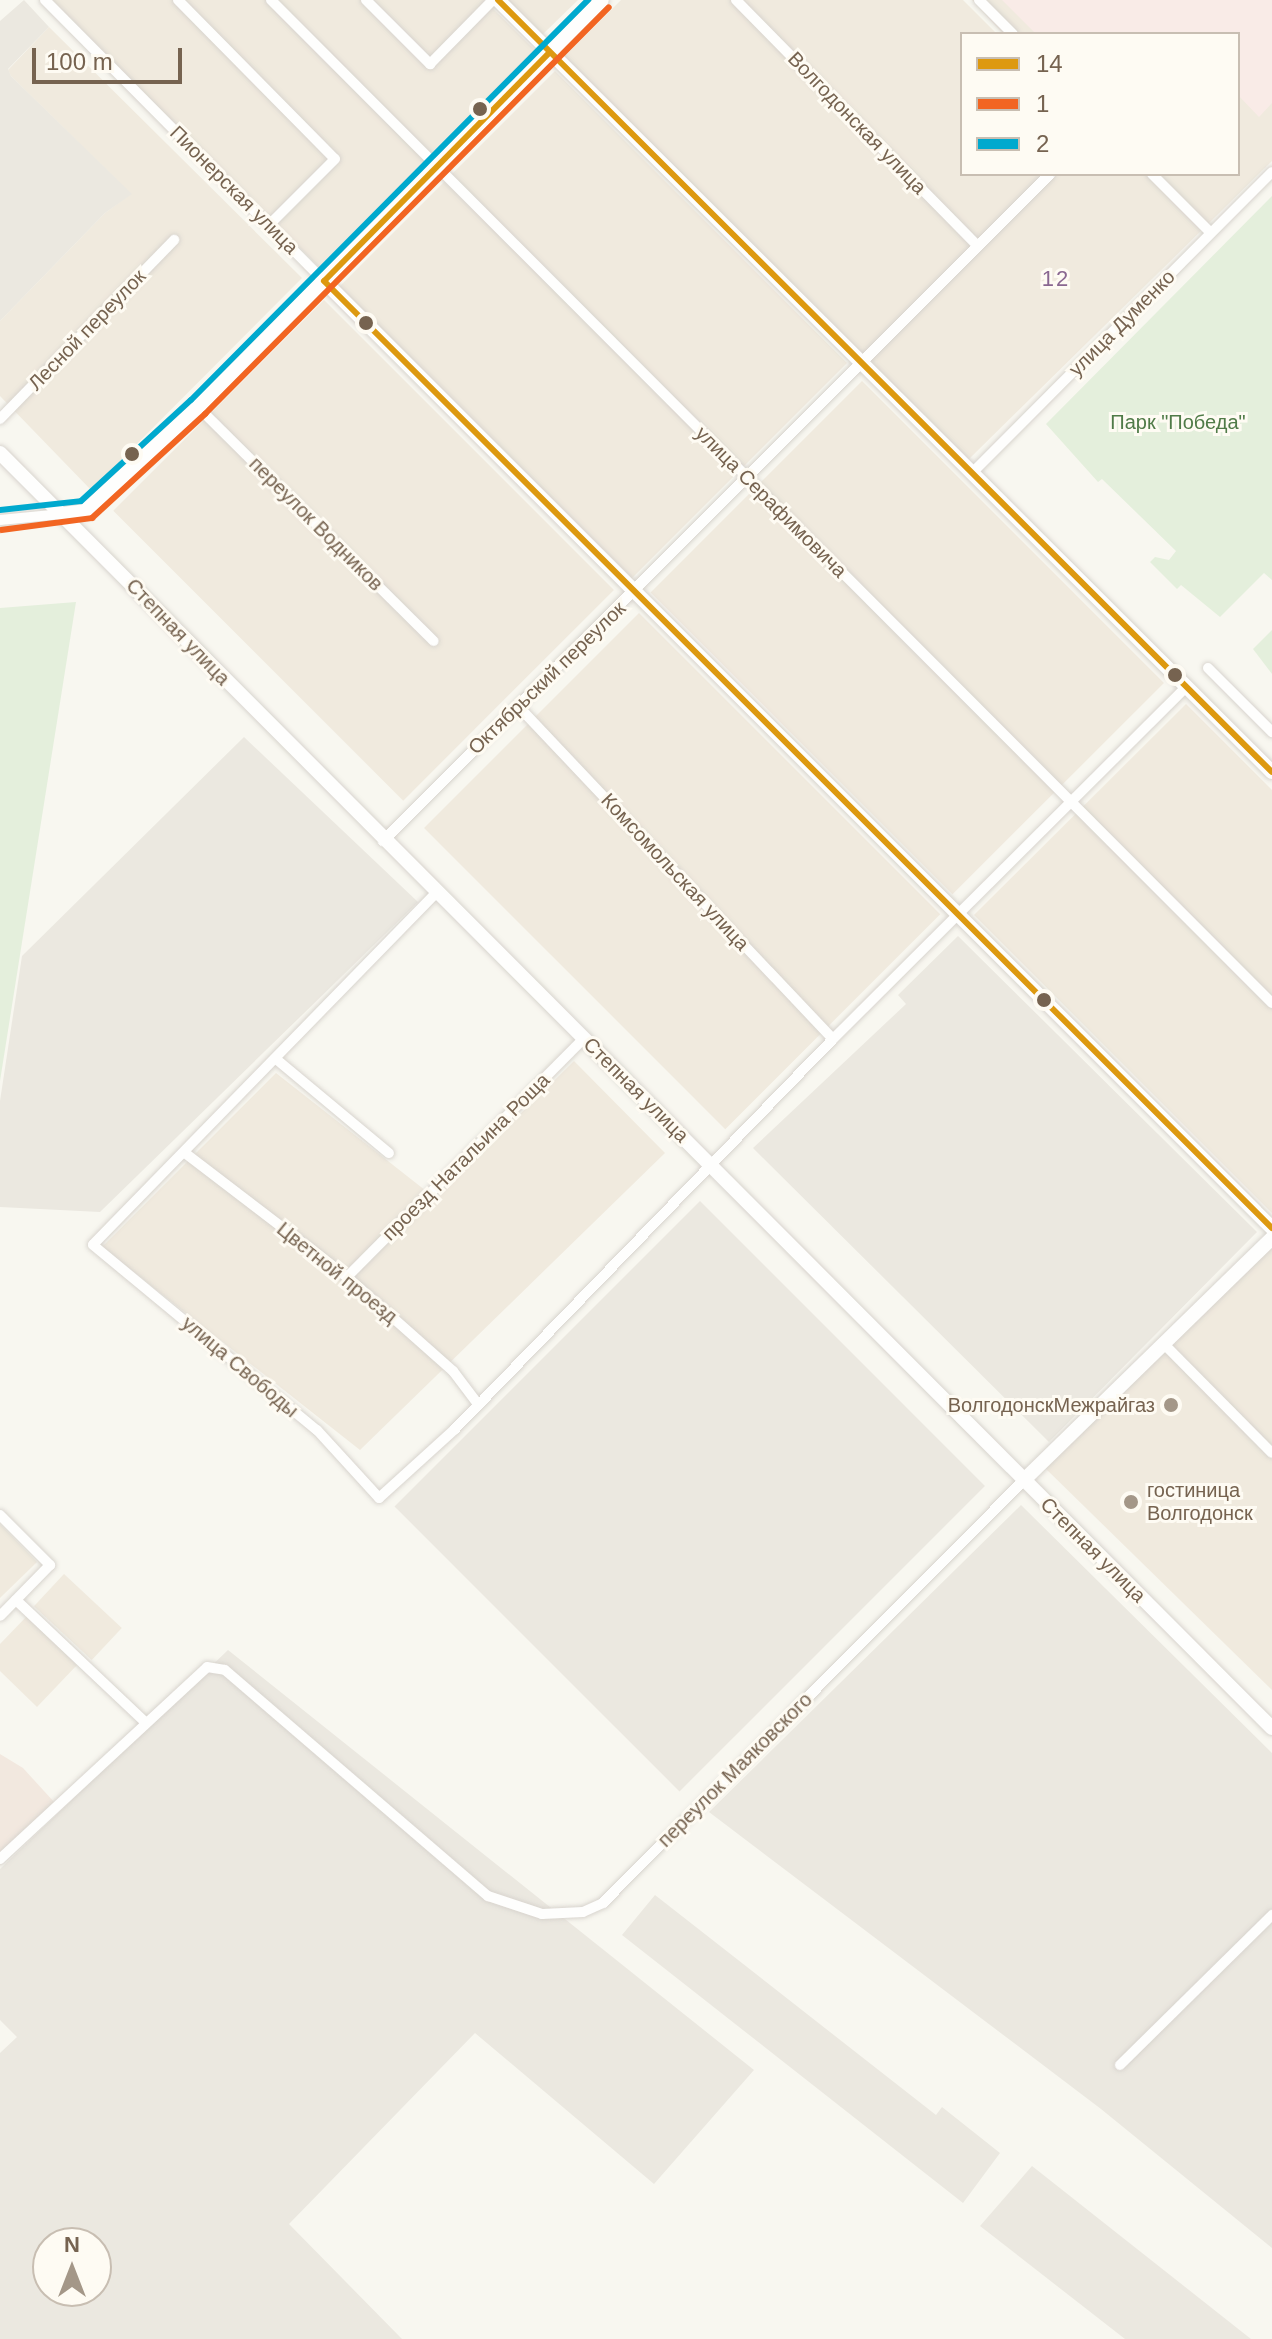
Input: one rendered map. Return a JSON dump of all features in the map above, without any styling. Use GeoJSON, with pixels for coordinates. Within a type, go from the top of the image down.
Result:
{"type":"FeatureCollection","features":[{"type":"Feature","properties":{"kind":"street","name":"Пионерская улица"},"geometry":{"type":"LineString","coordinates":[[45,0],[634,593],[1272,1228]]}},
{"type":"Feature","properties":{"kind":"street"},"geometry":{"type":"LineString","coordinates":[[178,0],[335,159],[269,225]]}},
{"type":"Feature","properties":{"kind":"street","name":"улица Серафимовича"},"geometry":{"type":"LineString","coordinates":[[271,0],[1272,1003]]}},
{"type":"Feature","properties":{"kind":"street"},"geometry":{"type":"LineString","coordinates":[[366,0],[430,64],[496,0],[1271,769]]}},
{"type":"Feature","properties":{"kind":"street"},"geometry":{"type":"LineString","coordinates":[[0,520],[85,511],[198,407],[602,0]]}},
{"type":"Feature","properties":{"kind":"street","name":"Волгодонская улица"},"geometry":{"type":"LineString","coordinates":[[736,0],[978,246]]}},
{"type":"Feature","properties":{"kind":"street"},"geometry":{"type":"LineString","coordinates":[[979,0],[1011,32]]}},
{"type":"Feature","properties":{"kind":"street","name":"улица Думенко"},"geometry":{"type":"LineString","coordinates":[[971,474],[1272,172]]}},
{"type":"Feature","properties":{"kind":"street","name":"Октябрьский переулок"},"geometry":{"type":"LineString","coordinates":[[383,841],[1048,176]]}},
{"type":"Feature","properties":{"kind":"street"},"geometry":{"type":"LineString","coordinates":[[1154,176],[1211,233]]}},
{"type":"Feature","properties":{"kind":"street","name":"Лесной переулок"},"geometry":{"type":"LineString","coordinates":[[0,419],[174,240]]}},
{"type":"Feature","properties":{"kind":"street","name":"переулок Водников"},"geometry":{"type":"LineString","coordinates":[[198,407],[434,641]]}},
{"type":"Feature","properties":{"kind":"street","name":"Степная улица"},"geometry":{"type":"LineString","coordinates":[[0,453],[383,841],[584,1038],[1272,1728]]}},
{"type":"Feature","properties":{"kind":"street"},"geometry":{"type":"LineString","coordinates":[[1208,668],[1272,732]]}},
{"type":"Feature","properties":{"kind":"street"},"geometry":{"type":"LineString","coordinates":[[478,1404],[833,1039],[1187,686]]}},
{"type":"Feature","properties":{"kind":"street","name":"Комсомольская улица"},"geometry":{"type":"LineString","coordinates":[[518,706],[833,1039]]}},
{"type":"Feature","properties":{"kind":"street"},"geometry":{"type":"LineString","coordinates":[[185,1153],[436,893]]}},
{"type":"Feature","properties":{"kind":"street","name":"проезд Натальина Роща"},"geometry":{"type":"LineString","coordinates":[[347,1277],[584,1038]]}},
{"type":"Feature","properties":{"kind":"street"},"geometry":{"type":"LineString","coordinates":[[276,1059],[389,1153]]}},
{"type":"Feature","properties":{"kind":"street","name":"Цветной проезд"},"geometry":{"type":"LineString","coordinates":[[185,1153],[347,1277],[453,1371],[478,1404]]}},
{"type":"Feature","properties":{"kind":"street","name":"улица Свободы"},"geometry":{"type":"LineString","coordinates":[[185,1153],[93,1245],[317,1430],[379,1498],[478,1404]]}},
{"type":"Feature","properties":{"kind":"street","name":"переулок Маяковского"},"geometry":{"type":"LineString","coordinates":[[0,1859],[200,1670],[225,1670],[488,1896],[542,1914],[583,1912],[603,1903],[1024,1480],[1272,1238]]}},
{"type":"Feature","properties":{"kind":"street"},"geometry":{"type":"LineString","coordinates":[[1164,1344],[1272,1453]]}},
{"type":"Feature","properties":{"kind":"street"},"geometry":{"type":"LineString","coordinates":[[0,1515],[50,1565],[0,1616]]}},
{"type":"Feature","properties":{"kind":"street"},"geometry":{"type":"LineString","coordinates":[[16,1600],[144,1721]]}},
{"type":"Feature","properties":{"kind":"street"},"geometry":{"type":"LineString","coordinates":[[1120,2065],[1272,1915]]}},
{"type":"Feature","properties":{"kind":"shaded area"},"geometry":{"type":"Polygon","coordinates":[[[24,0],[49,27],[8,69],[11,76],[132,194],[105,213],[0,321],[0,21],[24,0]]]}},
{"type":"Feature","properties":{"kind":"shaded area"},"geometry":{"type":"Polygon","coordinates":[[[50,0],[484,0],[535,50],[319,267],[50,0]]]}},
{"type":"Feature","properties":{"kind":"shaded area"},"geometry":{"type":"Polygon","coordinates":[[[507,0],[578,0],[542,35],[507,0]]]}},
{"type":"Feature","properties":{"kind":"shaded area"},"geometry":{"type":"Polygon","coordinates":[[[621,0],[963,0],[995,32],[960,32],[960,176],[1240,176],[1240,32],[1001,32],[972,0],[1272,0],[1272,161],[968,460],[564,57],[621,0]]]}},
{"type":"Feature","properties":{"kind":"shaded area"},"geometry":{"type":"Polygon","coordinates":[[[1002,0],[1272,0],[1272,103],[1259,117],[1240,97],[1240,32],[1034,32],[1002,0]]]}},
{"type":"Feature","properties":{"kind":"shaded area"},"geometry":{"type":"Polygon","coordinates":[[[49,27],[302,278],[91,490],[0,396],[0,321],[105,213],[131,194],[8,70],[49,27]]]}},
{"type":"Feature","properties":{"kind":"shaded area"},"geometry":{"type":"Polygon","coordinates":[[[555,71],[847,363],[631,579],[339,287],[555,71]]]}},
{"type":"Feature","properties":{"kind":"shaded area"},"geometry":{"type":"Polygon","coordinates":[[[324,300],[614,590],[403,801],[113,511],[324,300]]]}},
{"type":"Feature","properties":{"kind":"shaded area"},"geometry":{"type":"Polygon","coordinates":[[[862,381],[1164,683],[953,894],[651,592],[862,381]]]}},
{"type":"Feature","properties":{"kind":"shaded area"},"geometry":{"type":"Polygon","coordinates":[[[639,613],[940,914],[725,1129],[424,828],[639,613]]]}},
{"type":"Feature","properties":{"kind":"shaded area"},"geometry":{"type":"Polygon","coordinates":[[[1186,704],[1272,790],[1272,1213],[974,915],[1186,704]]]}},
{"type":"Feature","properties":{"kind":"shaded area"},"geometry":{"type":"Polygon","coordinates":[[[244,737],[418,902],[100,1212],[0,1207],[0,1101],[22,956],[244,737]]]}},
{"type":"Feature","properties":{"kind":"shaded area"},"geometry":{"type":"Polygon","coordinates":[[[958,936],[1257,1232],[1049,1442],[753,1148],[906,1004],[898,995],[958,936]]]}},
{"type":"Feature","properties":{"kind":"shaded area"},"geometry":{"type":"Polygon","coordinates":[[[574,1061],[665,1153],[360,1450],[102,1247],[276,1073],[435,1198],[574,1061]]]}},
{"type":"Feature","properties":{"kind":"shaded area"},"geometry":{"type":"Polygon","coordinates":[[[700,1201],[985,1486],[679,1791],[395,1506],[700,1201]]]}},
{"type":"Feature","properties":{"kind":"shaded area"},"geometry":{"type":"Polygon","coordinates":[[[1272,1242],[1272,1690],[1044,1467],[1272,1242]]]}},
{"type":"Feature","properties":{"kind":"shaded area"},"geometry":{"type":"Polygon","coordinates":[[[1021,1505],[1272,1753],[1272,2248],[1101,2109],[709,1812],[1021,1505]]]}},
{"type":"Feature","properties":{"kind":"shaded area"},"geometry":{"type":"Polygon","coordinates":[[[0,1524],[37,1562],[0,1598],[0,1524]]]}},
{"type":"Feature","properties":{"kind":"shaded area"},"geometry":{"type":"Polygon","coordinates":[[[64,1574],[122,1628],[92,1660],[34,1606],[64,1574]]]}},
{"type":"Feature","properties":{"kind":"shaded area"},"geometry":{"type":"Polygon","coordinates":[[[27,1616],[77,1665],[37,1707],[0,1671],[0,1644],[27,1616]]]}},
{"type":"Feature","properties":{"kind":"shaded area"},"geometry":{"type":"Polygon","coordinates":[[[228,1650],[754,2070],[654,2184],[475,2033],[289,2224],[402,2339],[0,2339],[0,2053],[17,2037],[0,2020],[0,1869],[228,1650]]]}},
{"type":"Feature","properties":{"kind":"shaded area"},"geometry":{"type":"Polygon","coordinates":[[[0,1754],[23,1768],[55,1803],[0,1855],[0,1754]]]}},
{"type":"Feature","properties":{"kind":"shaded area"},"geometry":{"type":"Polygon","coordinates":[[[655,1895],[936,2115],[942,2107],[1000,2153],[963,2203],[622,1935],[655,1895]]]}},
{"type":"Feature","properties":{"kind":"shaded area"},"geometry":{"type":"Polygon","coordinates":[[[1032,2166],[1251,2339],[1125,2339],[980,2226],[1032,2166]]]}},
{"type":"Feature","properties":{"kind":"green space","name":"Парк \"Победа\""},"geometry":{"type":"Polygon","coordinates":[[[1272,196],[1272,580],[1264,573],[1220,617],[1181,585],[1177,589],[1150,562],[1155,557],[1169,560],[1176,551],[1102,479],[1098,482],[1046,424],[1272,196]]]}},
{"type":"Feature","properties":{"kind":"green space"},"geometry":{"type":"Polygon","coordinates":[[[76,602],[0,1081],[0,608],[76,602]]]}},
{"type":"Feature","properties":{"kind":"green space"},"geometry":{"type":"Polygon","coordinates":[[[1272,630],[1272,674],[1253,649],[1272,630]]]}},
{"type":"Feature","properties":{"kind":"transit line","name":"14"},"geometry":{"type":"LineString","coordinates":[[498,0],[1272,772]]}},
{"type":"Feature","properties":{"kind":"transit line","name":"2"},"geometry":{"type":"LineString","coordinates":[[0,510],[81,501],[191,400],[588,0]]}},
{"type":"Feature","properties":{"kind":"transit line","name":"1"},"geometry":{"type":"LineString","coordinates":[[1,530],[92,518],[205,414],[609,7]]}},
{"type":"Feature","properties":{"kind":"transit line","name":"14"},"geometry":{"type":"LineString","coordinates":[[549,53],[324,281],[1272,1228]]}},
{"type":"Feature","properties":{"kind":"place","name":"ВолгодонскМежрайгаз"},"geometry":{"type":"Point","coordinates":[1171,1405]}},
{"type":"Feature","properties":{"kind":"place","name":"гостиница Волгодонск"},"geometry":{"type":"Point","coordinates":[1131,1502]}},
{"type":"Feature","properties":{"kind":"district","name":"12"},"geometry":{"type":"Point","coordinates":[1056,279]}}]}
